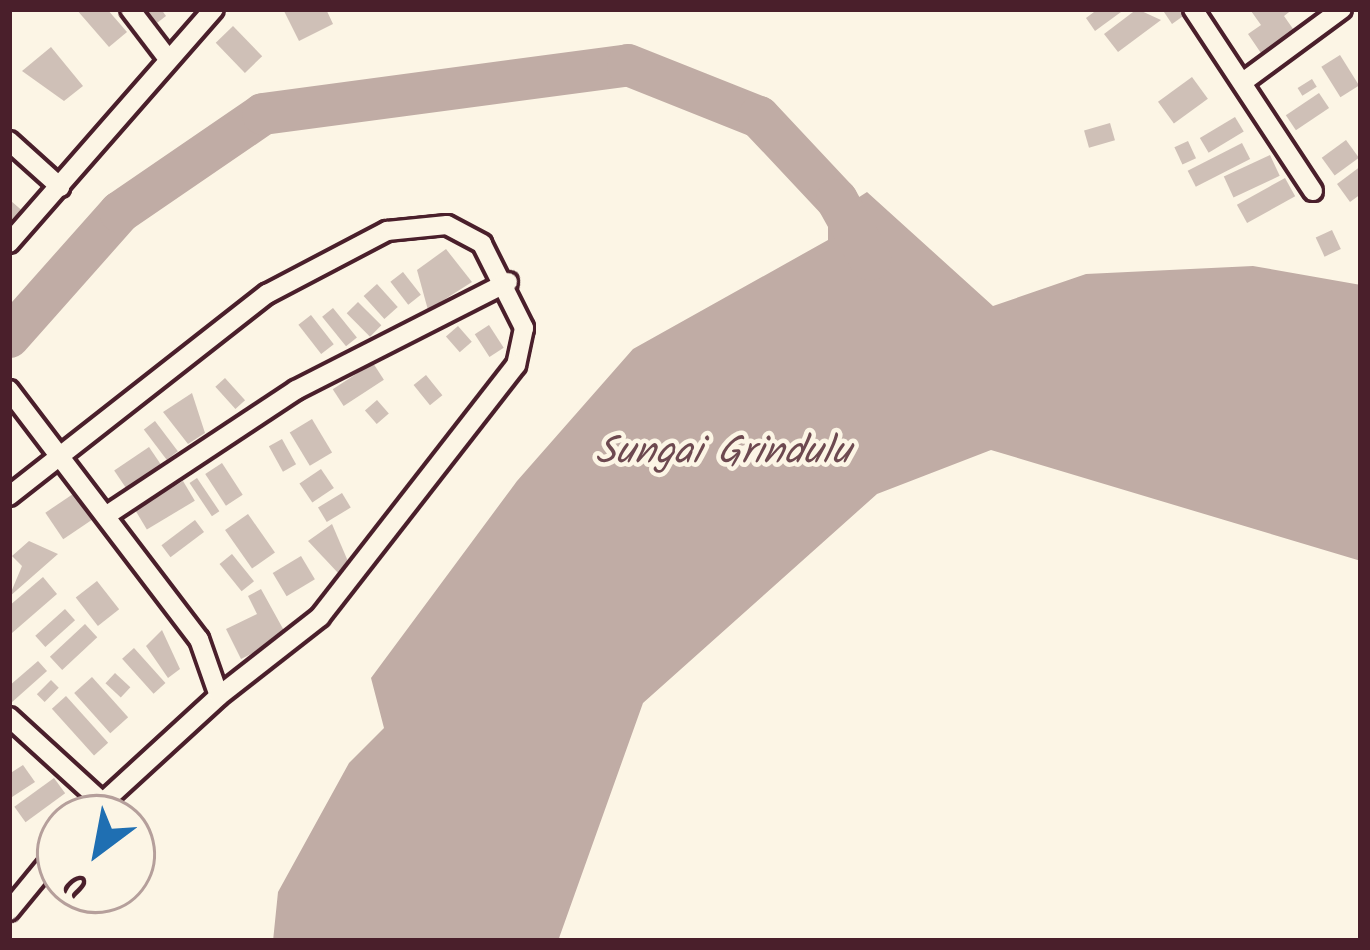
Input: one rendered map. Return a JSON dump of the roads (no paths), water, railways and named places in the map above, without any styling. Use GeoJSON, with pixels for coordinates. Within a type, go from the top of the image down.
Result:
{"type":"FeatureCollection","features":[{"type":"Feature","properties":{"kind":"street"},"geometry":{"type":"LineString","coordinates":[[130,9],[166,55]]}},
{"type":"Feature","properties":{"kind":"street"},"geometry":{"type":"LineString","coordinates":[[9,243],[166,55],[214,9]]}},
{"type":"Feature","properties":{"kind":"street"},"geometry":{"type":"LineString","coordinates":[[1193,9],[1247,80],[1312,191]]}},
{"type":"Feature","properties":{"kind":"street"},"geometry":{"type":"LineString","coordinates":[[1247,80],[1342,9]]}},
{"type":"Feature","properties":{"kind":"street"},"geometry":{"type":"LineString","coordinates":[[9,141],[60,187]]}},
{"type":"Feature","properties":{"kind":"street"},"geometry":{"type":"LineString","coordinates":[[9,496],[267,294],[387,231],[447,225],[482,244],[508,282],[524,328],[516,365],[448,463],[320,617],[219,696],[107,794]]}},
{"type":"Feature","properties":{"kind":"street"},"geometry":{"type":"LineString","coordinates":[[107,515],[296,390],[508,282]]}},
{"type":"Feature","properties":{"kind":"street"},"geometry":{"type":"LineString","coordinates":[[10,391],[199,639],[219,696]]}},
{"type":"Feature","properties":{"kind":"street"},"geometry":{"type":"LineString","coordinates":[[9,717],[93,794]]}},
{"type":"Feature","properties":{"kind":"street"},"geometry":{"type":"LineString","coordinates":[[9,910],[36,878]]}},
{"type":"Feature","properties":{"kind":"water","name":"Sungai Grindulu"},"geometry":{"type":"Polygon","coordinates":[[[867,192],[993,306],[1086,274],[1253,266],[1361,285],[1361,561],[991,450],[877,494],[643,703],[558,941],[273,941],[278,892],[349,763],[384,728],[371,678],[517,481],[633,349],[828,240],[828,217],[867,192]]]}},
{"type":"Feature","properties":{"kind":"waterway"},"geometry":{"type":"LineString","coordinates":[[9,337],[120,212],[263,114],[628,65],[759,117],[837,200],[870,259]]}}]}
